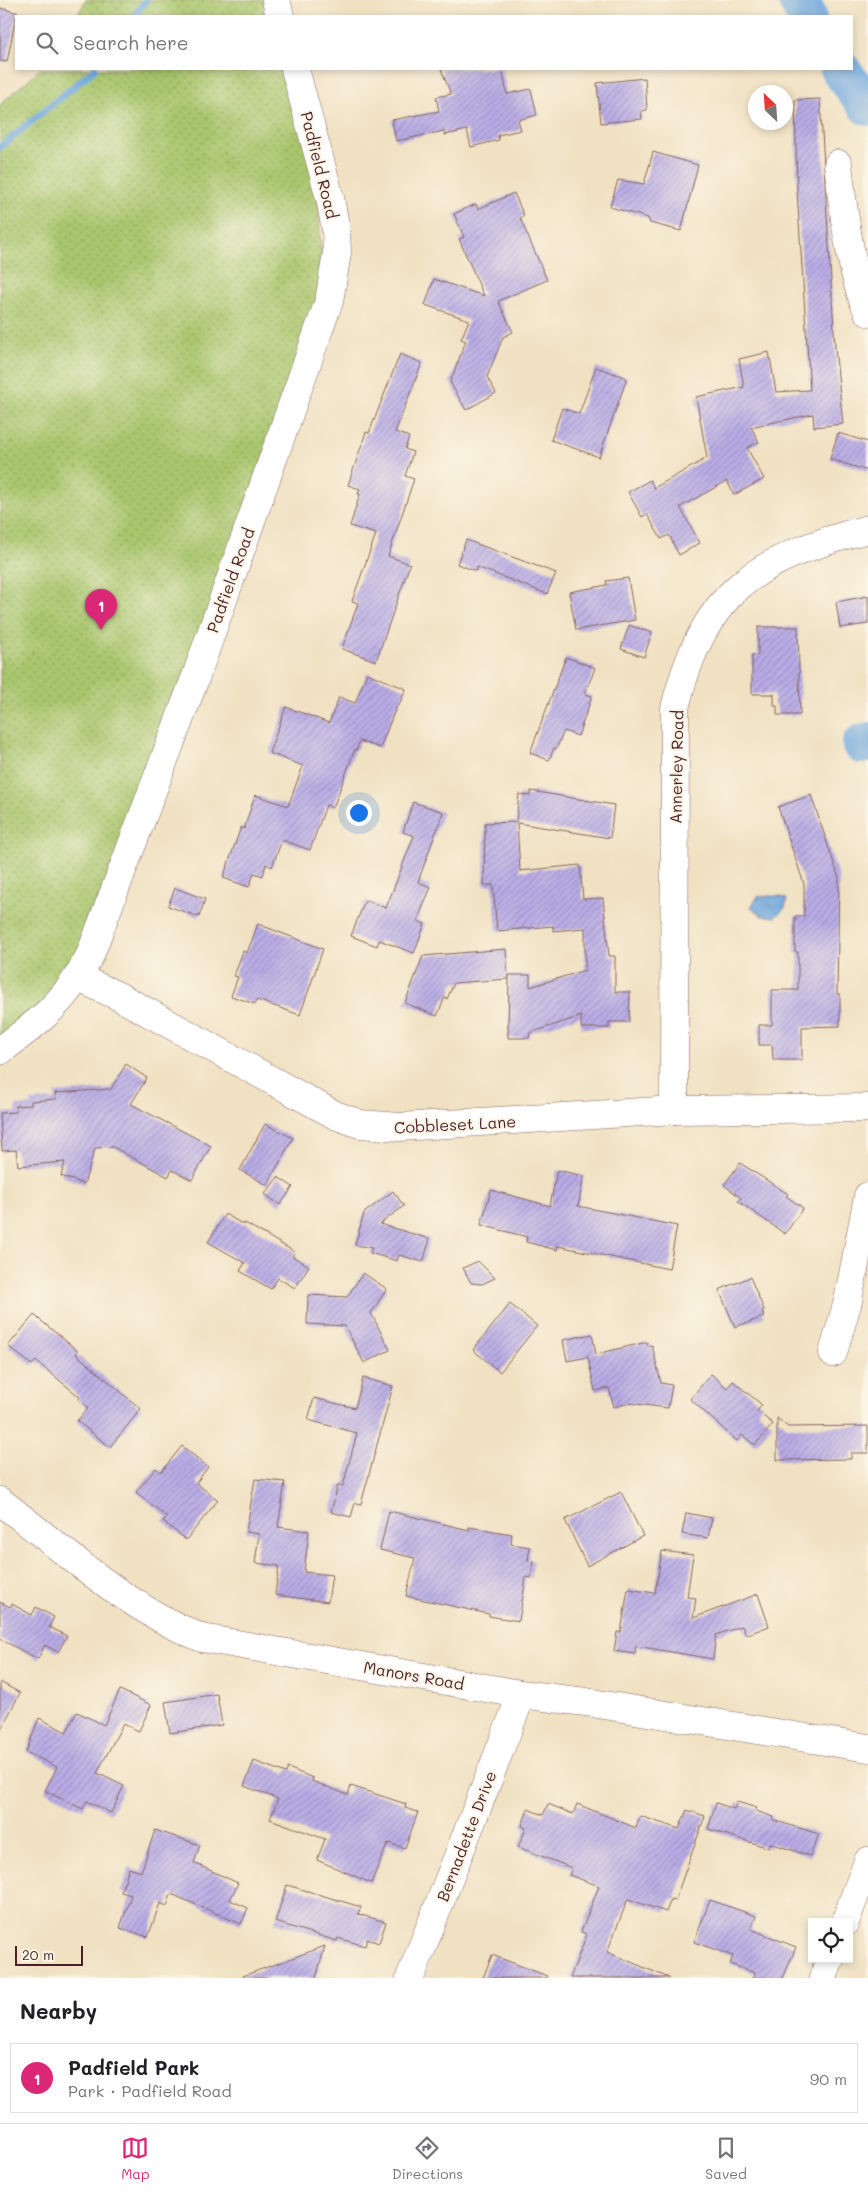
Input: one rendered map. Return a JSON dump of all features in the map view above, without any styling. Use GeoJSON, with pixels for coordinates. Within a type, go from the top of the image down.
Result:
{"type":"FeatureCollection","features":[{"type":"Feature","properties":{"kind":"street"},"geometry":{"type":"LineString","coordinates":[[276,0],[280,15]]}},
{"type":"Feature","properties":{"kind":"street","name":"Padfield Road"},"geometry":{"type":"LineString","coordinates":[[0,1051],[48,1014],[79,978],[90,955],[196,676],[329,301],[337,253],[336,230],[330,198],[295,70]]}},
{"type":"Feature","properties":{"kind":"street"},"geometry":{"type":"LineString","coordinates":[[838,164],[841,193],[854,264],[868,312]]}},
{"type":"Feature","properties":{"kind":"street","name":"Annerley Road"},"geometry":{"type":"LineString","coordinates":[[674,1110],[675,708],[690,656],[717,608],[748,577],[790,554],[829,539],[868,529]]}},
{"type":"Feature","properties":{"kind":"street","name":"Cobbleset Lane"},"geometry":{"type":"LineString","coordinates":[[79,978],[120,996],[335,1116],[360,1124],[400,1128],[674,1110],[868,1108]]}},
{"type":"Feature","properties":{"kind":"street"},"geometry":{"type":"LineString","coordinates":[[833,1353],[848,1301],[868,1196]]}},
{"type":"Feature","properties":{"kind":"street","name":"Manors Road"},"geometry":{"type":"LineString","coordinates":[[0,1501],[114,1589],[156,1618],[202,1638],[520,1694],[595,1704],[868,1748]]}},
{"type":"Feature","properties":{"kind":"street","name":"Bernadette Drive"},"geometry":{"type":"LineString","coordinates":[[410,1978],[516,1709],[520,1694]]}},
{"type":"Feature","properties":{"kind":"street"},"geometry":{"type":"LineString","coordinates":[[846,1918],[868,1861]]}},
{"type":"Feature","properties":{"kind":"street"},"geometry":{"type":"LineString","coordinates":[[823,1978],[829,1963]]}},
{"type":"Feature","properties":{"kind":"green space"},"geometry":{"type":"Polygon","coordinates":[[[86,0],[270,0],[274,15],[78,15],[86,0]]]}},
{"type":"Feature","properties":{"kind":"green space"},"geometry":{"type":"Polygon","coordinates":[[[39,70],[287,70],[318,199],[322,271],[310,332],[73,980],[0,1047],[0,105],[39,70]]]}},
{"type":"Feature","properties":{"kind":"water"},"geometry":{"type":"Polygon","coordinates":[[[758,896],[778,896],[787,899],[785,908],[775,917],[762,916],[751,907],[758,896]]]}},
{"type":"Feature","properties":{"kind":"building"},"geometry":{"type":"Polygon","coordinates":[[[0,8],[19,13],[15,15],[7,62],[0,61],[0,8]]]}},
{"type":"Feature","properties":{"kind":"building"},"geometry":{"type":"Polygon","coordinates":[[[441,70],[502,70],[507,94],[531,89],[537,115],[518,120],[521,130],[498,135],[499,140],[471,147],[467,130],[445,135],[444,131],[396,141],[392,120],[439,111],[436,97],[451,94],[441,70]]]}},
{"type":"Feature","properties":{"kind":"building"},"geometry":{"type":"Polygon","coordinates":[[[645,78],[647,110],[641,111],[642,119],[601,123],[597,83],[645,78]]]}},
{"type":"Feature","properties":{"kind":"building"},"geometry":{"type":"Polygon","coordinates":[[[820,99],[835,347],[843,424],[814,427],[813,414],[751,427],[759,442],[747,448],[764,479],[734,495],[727,481],[680,507],[700,543],[679,555],[669,535],[661,539],[647,514],[642,517],[628,492],[650,480],[654,488],[707,458],[696,397],[744,387],[739,359],[769,352],[776,392],[810,390],[797,191],[795,100],[820,99]]]}},
{"type":"Feature","properties":{"kind":"building"},"geometry":{"type":"Polygon","coordinates":[[[653,152],[698,165],[681,231],[650,223],[648,218],[610,207],[618,180],[644,184],[653,152]]]}},
{"type":"Feature","properties":{"kind":"building"},"geometry":{"type":"Polygon","coordinates":[[[514,193],[524,216],[520,218],[547,280],[498,301],[513,332],[503,337],[487,377],[496,393],[466,410],[450,382],[466,341],[461,339],[469,320],[425,305],[434,279],[484,296],[459,239],[464,237],[454,214],[476,204],[478,209],[514,193]]]}},
{"type":"Feature","properties":{"kind":"building"},"geometry":{"type":"Polygon","coordinates":[[[400,354],[422,363],[395,432],[409,437],[405,449],[413,452],[405,476],[414,479],[388,556],[410,564],[376,661],[342,649],[358,603],[352,601],[376,534],[350,526],[360,489],[348,485],[366,432],[369,433],[400,354]]]}},
{"type":"Feature","properties":{"kind":"building"},"geometry":{"type":"Polygon","coordinates":[[[596,367],[627,378],[599,457],[551,440],[562,408],[579,414],[596,367]]]}},
{"type":"Feature","properties":{"kind":"building"},"geometry":{"type":"Polygon","coordinates":[[[838,433],[868,442],[868,471],[830,459],[838,433]]]}},
{"type":"Feature","properties":{"kind":"building"},"geometry":{"type":"Polygon","coordinates":[[[466,540],[556,573],[547,594],[477,567],[476,571],[457,564],[466,540]]]}},
{"type":"Feature","properties":{"kind":"building"},"geometry":{"type":"Polygon","coordinates":[[[628,578],[635,620],[576,630],[569,592],[607,585],[606,581],[628,578]]]}},
{"type":"Feature","properties":{"kind":"building"},"geometry":{"type":"Polygon","coordinates":[[[868,596],[868,624],[840,628],[836,602],[868,596]]]}},
{"type":"Feature","properties":{"kind":"building"},"geometry":{"type":"Polygon","coordinates":[[[629,625],[652,633],[644,657],[621,649],[629,625]]]}},
{"type":"Feature","properties":{"kind":"building"},"geometry":{"type":"Polygon","coordinates":[[[758,627],[798,627],[800,715],[777,715],[777,706],[774,706],[774,694],[752,694],[752,655],[758,655],[758,627]]]}},
{"type":"Feature","properties":{"kind":"building"},"geometry":{"type":"Polygon","coordinates":[[[566,657],[595,668],[585,694],[592,696],[578,736],[564,731],[549,760],[530,753],[566,657]]]}},
{"type":"Feature","properties":{"kind":"building"},"geometry":{"type":"Polygon","coordinates":[[[367,673],[406,689],[399,705],[397,705],[380,748],[360,741],[355,749],[333,808],[326,805],[310,850],[282,840],[272,867],[266,864],[263,876],[254,873],[249,887],[223,878],[241,827],[244,829],[255,795],[288,806],[303,766],[269,753],[286,707],[329,723],[339,697],[355,703],[367,673]]]}},
{"type":"Feature","properties":{"kind":"building"},"geometry":{"type":"Polygon","coordinates":[[[531,791],[614,805],[610,838],[517,823],[520,871],[580,865],[583,899],[603,898],[609,956],[615,956],[615,992],[630,992],[629,1022],[609,1022],[609,1028],[581,1028],[581,1016],[530,1033],[529,1038],[508,1038],[509,975],[530,975],[530,987],[585,970],[585,928],[553,931],[553,926],[497,931],[493,885],[484,885],[485,823],[516,822],[519,794],[530,796],[531,791]]]}},
{"type":"Feature","properties":{"kind":"building"},"geometry":{"type":"Polygon","coordinates":[[[811,795],[839,878],[837,994],[840,994],[840,1026],[802,1027],[802,1060],[773,1060],[772,1045],[759,1045],[759,1025],[772,1025],[772,990],[798,990],[798,952],[795,952],[795,916],[804,916],[804,884],[778,807],[811,795]]]}},
{"type":"Feature","properties":{"kind":"building"},"geometry":{"type":"Polygon","coordinates":[[[413,802],[443,812],[418,882],[431,887],[417,921],[425,924],[414,953],[379,940],[377,946],[351,936],[365,900],[386,908],[414,836],[403,832],[413,802]]]}},
{"type":"Feature","properties":{"kind":"building"},"geometry":{"type":"Polygon","coordinates":[[[175,888],[205,899],[199,917],[168,906],[175,888]]]}},
{"type":"Feature","properties":{"kind":"building"},"geometry":{"type":"Polygon","coordinates":[[[258,924],[323,949],[300,1015],[257,1000],[255,1004],[231,996],[238,977],[234,976],[243,951],[247,953],[258,924]]]}},
{"type":"Feature","properties":{"kind":"building"},"geometry":{"type":"Polygon","coordinates":[[[506,949],[508,979],[454,983],[447,999],[445,997],[437,1016],[405,1003],[423,956],[506,949]]]}},
{"type":"Feature","properties":{"kind":"building"},"geometry":{"type":"Polygon","coordinates":[[[126,1064],[147,1078],[131,1104],[211,1146],[192,1180],[172,1170],[168,1177],[113,1147],[95,1148],[84,1184],[61,1176],[65,1162],[18,1166],[16,1150],[2,1151],[0,1113],[16,1112],[16,1106],[31,1105],[31,1101],[56,1099],[55,1093],[111,1089],[126,1064]]]}},
{"type":"Feature","properties":{"kind":"building"},"geometry":{"type":"Polygon","coordinates":[[[265,1124],[293,1138],[267,1185],[240,1170],[265,1124]]]}},
{"type":"Feature","properties":{"kind":"building"},"geometry":{"type":"Polygon","coordinates":[[[740,1163],[788,1194],[786,1196],[803,1208],[785,1234],[738,1201],[741,1198],[724,1185],[740,1163]]]}},
{"type":"Feature","properties":{"kind":"building"},"geometry":{"type":"Polygon","coordinates":[[[557,1170],[584,1176],[578,1206],[677,1226],[669,1269],[558,1246],[557,1250],[526,1242],[527,1237],[481,1225],[491,1190],[550,1206],[557,1170]]]}},
{"type":"Feature","properties":{"kind":"building"},"geometry":{"type":"Polygon","coordinates":[[[278,1177],[293,1187],[280,1205],[265,1194],[278,1177]]]}},
{"type":"Feature","properties":{"kind":"building"},"geometry":{"type":"Polygon","coordinates":[[[393,1191],[404,1206],[380,1224],[430,1239],[423,1262],[399,1255],[397,1261],[370,1253],[372,1248],[355,1245],[364,1213],[393,1191]]]}},
{"type":"Feature","properties":{"kind":"building"},"geometry":{"type":"Polygon","coordinates":[[[225,1214],[244,1225],[245,1223],[295,1252],[292,1256],[309,1266],[295,1288],[278,1278],[271,1289],[240,1271],[245,1263],[208,1242],[225,1214]]]}},
{"type":"Feature","properties":{"kind":"building"},"geometry":{"type":"Polygon","coordinates":[[[478,1261],[495,1278],[482,1284],[471,1283],[463,1268],[478,1261]]]}},
{"type":"Feature","properties":{"kind":"building"},"geometry":{"type":"Polygon","coordinates":[[[363,1273],[387,1289],[371,1313],[390,1350],[364,1363],[345,1326],[307,1324],[308,1295],[347,1297],[363,1273]]]}},
{"type":"Feature","properties":{"kind":"building"},"geometry":{"type":"Polygon","coordinates":[[[750,1277],[764,1310],[762,1311],[764,1317],[735,1327],[719,1290],[750,1277]]]}},
{"type":"Feature","properties":{"kind":"building"},"geometry":{"type":"Polygon","coordinates":[[[510,1304],[537,1326],[500,1372],[473,1350],[510,1304]]]}},
{"type":"Feature","properties":{"kind":"building"},"geometry":{"type":"Polygon","coordinates":[[[34,1315],[78,1351],[76,1354],[141,1409],[110,1447],[77,1421],[88,1408],[78,1400],[80,1397],[36,1361],[32,1365],[8,1346],[34,1315]]]}},
{"type":"Feature","properties":{"kind":"building"},"geometry":{"type":"Polygon","coordinates":[[[592,1334],[596,1354],[647,1342],[648,1346],[652,1345],[661,1383],[672,1385],[668,1408],[629,1403],[614,1407],[609,1388],[595,1391],[588,1357],[567,1361],[563,1340],[592,1334]]]}},
{"type":"Feature","properties":{"kind":"building"},"geometry":{"type":"Polygon","coordinates":[[[711,1374],[727,1388],[733,1381],[762,1405],[757,1411],[773,1424],[755,1445],[742,1435],[737,1441],[690,1399],[711,1374]]]}},
{"type":"Feature","properties":{"kind":"building"},"geometry":{"type":"Polygon","coordinates":[[[363,1378],[393,1386],[361,1504],[355,1503],[351,1517],[331,1512],[338,1485],[343,1486],[357,1433],[308,1420],[314,1398],[355,1408],[363,1378]]]}},
{"type":"Feature","properties":{"kind":"building"},"geometry":{"type":"Polygon","coordinates":[[[777,1418],[788,1427],[868,1426],[868,1453],[851,1453],[851,1459],[777,1460],[777,1418]]]}},
{"type":"Feature","properties":{"kind":"building"},"geometry":{"type":"Polygon","coordinates":[[[182,1446],[208,1467],[196,1483],[218,1500],[186,1540],[163,1521],[167,1517],[136,1492],[156,1468],[161,1472],[182,1446]]]}},
{"type":"Feature","properties":{"kind":"building"},"geometry":{"type":"Polygon","coordinates":[[[255,1479],[285,1482],[278,1527],[309,1531],[304,1572],[332,1575],[328,1602],[275,1595],[279,1566],[255,1563],[259,1534],[246,1532],[255,1479]]]}},
{"type":"Feature","properties":{"kind":"building"},"geometry":{"type":"Polygon","coordinates":[[[621,1492],[643,1536],[587,1566],[565,1520],[621,1492]]]}},
{"type":"Feature","properties":{"kind":"building"},"geometry":{"type":"Polygon","coordinates":[[[389,1511],[469,1530],[469,1527],[512,1534],[511,1544],[530,1547],[528,1560],[534,1561],[531,1578],[526,1577],[519,1621],[489,1616],[489,1614],[406,1596],[415,1558],[380,1550],[389,1511]]]}},
{"type":"Feature","properties":{"kind":"building"},"geometry":{"type":"Polygon","coordinates":[[[686,1513],[712,1518],[708,1538],[682,1534],[686,1513]]]}},
{"type":"Feature","properties":{"kind":"building"},"geometry":{"type":"Polygon","coordinates":[[[662,1551],[693,1555],[687,1597],[696,1598],[693,1618],[758,1594],[769,1626],[746,1635],[742,1626],[716,1635],[713,1659],[636,1646],[635,1654],[614,1651],[617,1632],[621,1632],[628,1589],[655,1593],[662,1551]]]}},
{"type":"Feature","properties":{"kind":"building"},"geometry":{"type":"Polygon","coordinates":[[[0,1602],[10,1607],[12,1604],[32,1615],[36,1607],[54,1617],[49,1627],[67,1636],[58,1652],[45,1645],[38,1659],[0,1639],[0,1602]]]}},
{"type":"Feature","properties":{"kind":"building"},"geometry":{"type":"Polygon","coordinates":[[[0,1682],[20,1693],[0,1731],[0,1682]]]}},
{"type":"Feature","properties":{"kind":"building"},"geometry":{"type":"Polygon","coordinates":[[[120,1690],[151,1705],[139,1731],[123,1724],[97,1773],[124,1786],[111,1813],[87,1801],[83,1809],[45,1791],[57,1767],[26,1752],[39,1718],[66,1732],[77,1712],[104,1725],[120,1690]]]}},
{"type":"Feature","properties":{"kind":"building"},"geometry":{"type":"Polygon","coordinates":[[[217,1694],[222,1725],[170,1733],[165,1702],[217,1694]]]}},
{"type":"Feature","properties":{"kind":"building"},"geometry":{"type":"Polygon","coordinates":[[[254,1761],[286,1773],[288,1768],[313,1778],[312,1781],[348,1795],[351,1786],[406,1804],[405,1808],[418,1812],[405,1848],[388,1843],[371,1883],[317,1860],[325,1839],[270,1819],[278,1799],[244,1786],[254,1761]]]}},
{"type":"Feature","properties":{"kind":"building"},"geometry":{"type":"Polygon","coordinates":[[[737,1802],[757,1808],[756,1811],[774,1817],[773,1820],[819,1834],[810,1856],[770,1843],[769,1848],[708,1829],[716,1803],[734,1809],[737,1802]]]}},
{"type":"Feature","properties":{"kind":"building"},"geometry":{"type":"Polygon","coordinates":[[[548,1804],[573,1814],[577,1804],[636,1828],[640,1816],[679,1829],[687,1810],[705,1816],[675,1900],[671,1899],[666,1912],[628,1899],[607,1952],[669,1978],[570,1978],[587,1934],[581,1932],[599,1886],[569,1875],[572,1868],[518,1847],[526,1828],[522,1826],[528,1809],[543,1815],[548,1804]]]}},
{"type":"Feature","properties":{"kind":"building"},"geometry":{"type":"Polygon","coordinates":[[[155,1830],[200,1845],[194,1863],[238,1883],[230,1900],[248,1908],[241,1924],[171,1894],[167,1906],[160,1903],[148,1937],[120,1928],[131,1895],[121,1892],[129,1868],[141,1872],[155,1830]]]}},
{"type":"Feature","properties":{"kind":"building"},"geometry":{"type":"Polygon","coordinates":[[[287,1885],[361,1907],[358,1914],[386,1922],[379,1943],[367,1939],[365,1946],[338,1938],[337,1941],[275,1922],[287,1885]]]}},
{"type":"Feature","properties":{"kind":"building"},"geometry":{"type":"Polygon","coordinates":[[[710,1900],[756,1916],[751,1929],[796,1947],[783,1978],[753,1978],[755,1973],[730,1964],[733,1956],[694,1942],[710,1900]]]}},
{"type":"Feature","properties":{"kind":"building"},"geometry":{"type":"Polygon","coordinates":[[[325,1946],[316,1978],[244,1978],[243,1976],[325,1946]]]}},
{"type":"Feature","properties":{"kind":"building"},"geometry":{"type":"Polygon","coordinates":[[[492,1955],[547,1976],[547,1978],[483,1978],[492,1955]]]}},
{"type":"Feature","properties":{"kind":"waterway"},"geometry":{"type":"LineString","coordinates":[[135,15],[146,0]]}},
{"type":"Feature","properties":{"kind":"waterway"},"geometry":{"type":"LineString","coordinates":[[798,0],[806,15]]}},
{"type":"Feature","properties":{"kind":"waterway"},"geometry":{"type":"LineString","coordinates":[[0,147],[94,70]]}},
{"type":"Feature","properties":{"kind":"waterway"},"geometry":{"type":"LineString","coordinates":[[841,70],[868,106]]}},
{"type":"Feature","properties":{"kind":"waterway"},"geometry":{"type":"LineString","coordinates":[[862,744],[868,742]]}},
{"type":"Feature","properties":{"kind":"place","name":"Padfield Park"},"geometry":{"type":"Point","coordinates":[101,630]}}]}
